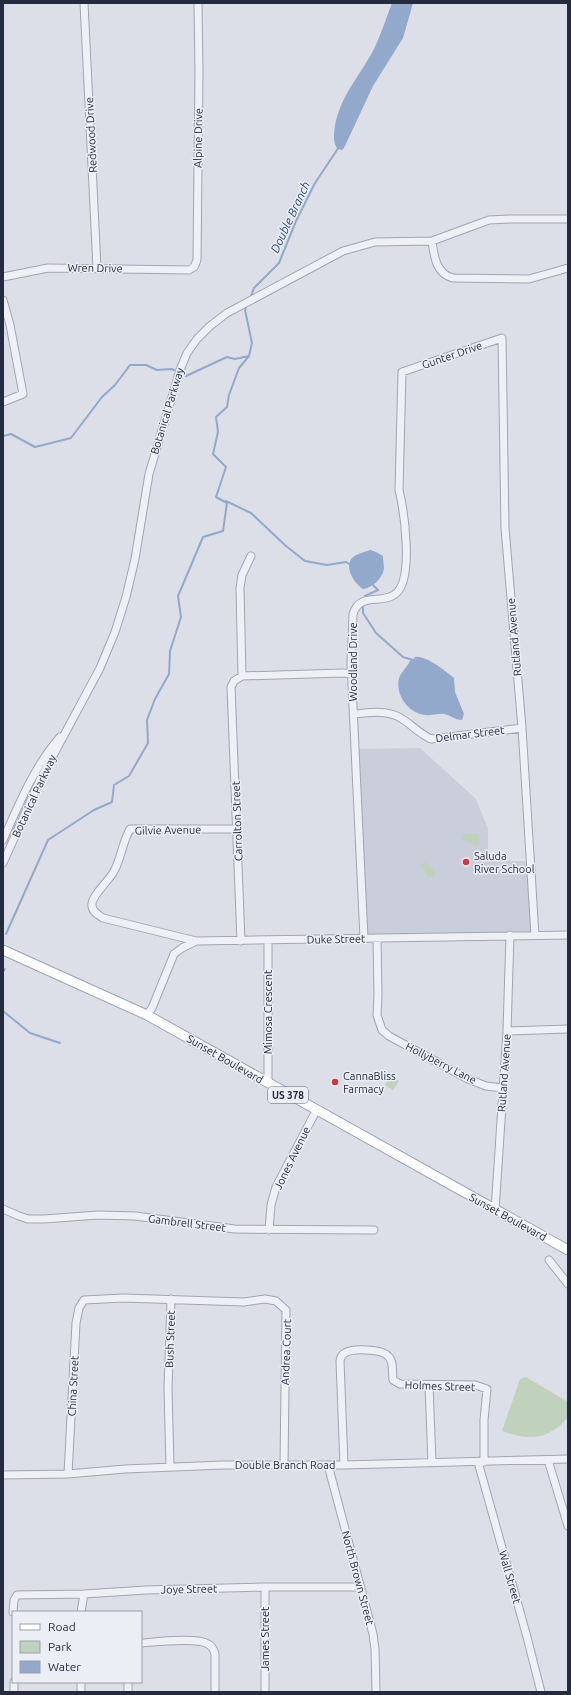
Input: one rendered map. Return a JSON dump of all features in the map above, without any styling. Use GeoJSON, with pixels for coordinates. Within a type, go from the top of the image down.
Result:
{"type":"FeatureCollection","features":[{"type":"Feature","properties":{"kind":"main road","name":"Sunset Boulevard"},"geometry":{"type":"LineString","coordinates":[[3,950],[147,1015],[568,1250]]}},
{"type":"Feature","properties":{"kind":"street","name":"Redwood Drive"},"geometry":{"type":"LineString","coordinates":[[84,3],[96,268]]}},
{"type":"Feature","properties":{"kind":"street","name":"Alpine Drive"},"geometry":{"type":"LineString","coordinates":[[189,270],[194,267],[197,260],[199,72],[198,3]]}},
{"type":"Feature","properties":{"kind":"street","name":"Botanical Parkway"},"geometry":{"type":"LineString","coordinates":[[3,863],[40,780],[100,668],[115,632],[135,559],[149,474],[180,370],[187,354],[198,338],[221,317],[234,309],[343,251],[360,245],[384,241],[432,242],[488,220],[510,218],[568,219]]}},
{"type":"Feature","properties":{"kind":"street"},"geometry":{"type":"LineString","coordinates":[[432,242],[439,270],[446,276],[453,278],[529,279],[568,268]]}},
{"type":"Feature","properties":{"kind":"street","name":"Wren Drive"},"geometry":{"type":"LineString","coordinates":[[3,277],[48,268],[189,270]]}},
{"type":"Feature","properties":{"kind":"street"},"geometry":{"type":"LineString","coordinates":[[3,300],[10,325],[23,394],[3,402]]}},
{"type":"Feature","properties":{"kind":"street","name":"Gunter Drive"},"geometry":{"type":"LineString","coordinates":[[402,372],[502,338]]}},
{"type":"Feature","properties":{"kind":"street","name":"Rutland Avenue"},"geometry":{"type":"LineString","coordinates":[[502,338],[505,528],[522,728],[535,935]]}},
{"type":"Feature","properties":{"kind":"street","name":"Woodland Drive"},"geometry":{"type":"LineString","coordinates":[[364,938],[351,674],[353,614],[354,609],[360,603],[367,600],[386,598],[394,595],[398,591],[404,577],[406,546],[404,510],[400,490],[402,372]]}},
{"type":"Feature","properties":{"kind":"street"},"geometry":{"type":"LineString","coordinates":[[251,556],[242,575],[240,588],[242,676],[351,674]]}},
{"type":"Feature","properties":{"kind":"street","name":"Carrolton Street"},"geometry":{"type":"LineString","coordinates":[[241,941],[231,687],[234,681],[242,676]]}},
{"type":"Feature","properties":{"kind":"street","name":"Delmar Street"},"geometry":{"type":"LineString","coordinates":[[354,714],[376,712],[398,716],[420,734],[431,739],[522,728]]}},
{"type":"Feature","properties":{"kind":"street","name":"Botanical Parkway"},"geometry":{"type":"LineString","coordinates":[[3,840],[36,771],[67,729]]}},
{"type":"Feature","properties":{"kind":"street","name":"Gilvie Avenue"},"geometry":{"type":"LineString","coordinates":[[196,941],[103,918],[93,910],[93,900],[95,895],[102,889],[113,872],[130,829],[237,829]]}},
{"type":"Feature","properties":{"kind":"street","name":"Rutland Avenue"},"geometry":{"type":"LineString","coordinates":[[495,1210],[507,1031],[510,935]]}},
{"type":"Feature","properties":{"kind":"street","name":"Duke Street"},"geometry":{"type":"LineString","coordinates":[[196,941],[568,935]]}},
{"type":"Feature","properties":{"kind":"street","name":"Hollyberry Lane"},"geometry":{"type":"LineString","coordinates":[[377,938],[377,1015],[382,1030],[389,1036],[468,1079],[486,1086],[503,1088]]}},
{"type":"Feature","properties":{"kind":"street","name":"Mimosa Crescent"},"geometry":{"type":"LineString","coordinates":[[268,940],[268,1083]]}},
{"type":"Feature","properties":{"kind":"street"},"geometry":{"type":"LineString","coordinates":[[147,1015],[152,1008],[174,954],[196,941]]}},
{"type":"Feature","properties":{"kind":"street"},"geometry":{"type":"LineString","coordinates":[[507,1031],[568,1028]]}},
{"type":"Feature","properties":{"kind":"street","name":"Jones Avenue"},"geometry":{"type":"LineString","coordinates":[[269,1230],[271,1205],[276,1187],[316,1110]]}},
{"type":"Feature","properties":{"kind":"street","name":"Gambrell Street"},"geometry":{"type":"LineString","coordinates":[[3,1209],[28,1218],[44,1219],[98,1215],[135,1216],[213,1227],[269,1230],[374,1230]]}},
{"type":"Feature","properties":{"kind":"street"},"geometry":{"type":"LineString","coordinates":[[549,1260],[568,1284]]}},
{"type":"Feature","properties":{"kind":"street","name":"Bush Street"},"geometry":{"type":"LineString","coordinates":[[84,1300],[123,1298],[171,1299],[168,1389],[170,1467]]}},
{"type":"Feature","properties":{"kind":"street","name":"Andrea Court"},"geometry":{"type":"LineString","coordinates":[[171,1299],[244,1302],[265,1299],[276,1301],[286,1310],[284,1465]]}},
{"type":"Feature","properties":{"kind":"street","name":"China Street"},"geometry":{"type":"LineString","coordinates":[[68,1474],[76,1323],[79,1308],[84,1300]]}},
{"type":"Feature","properties":{"kind":"street","name":"Holmes Street"},"geometry":{"type":"LineString","coordinates":[[344,1465],[340,1361],[342,1355],[353,1350],[384,1353],[392,1361],[393,1380],[400,1384],[475,1385],[487,1389],[481,1462]]}},
{"type":"Feature","properties":{"kind":"street"},"geometry":{"type":"LineString","coordinates":[[428,1385],[432,1463]]}},
{"type":"Feature","properties":{"kind":"street","name":"Double Branch Road"},"geometry":{"type":"LineString","coordinates":[[3,1475],[68,1474],[125,1468],[284,1465],[328,1466],[568,1459]]}},
{"type":"Feature","properties":{"kind":"street"},"geometry":{"type":"LineString","coordinates":[[548,1460],[568,1526]]}},
{"type":"Feature","properties":{"kind":"street","name":"Wall Street"},"geometry":{"type":"LineString","coordinates":[[481,1462],[528,1637],[541,1692]]}},
{"type":"Feature","properties":{"kind":"street","name":"North Brown Street"},"geometry":{"type":"LineString","coordinates":[[328,1466],[369,1613],[375,1649],[376,1692]]}},
{"type":"Feature","properties":{"kind":"street","name":"Joye Street"},"geometry":{"type":"LineString","coordinates":[[14,1611],[14,1600],[17,1595],[265,1587],[362,1587]]}},
{"type":"Feature","properties":{"kind":"street","name":"James Street"},"geometry":{"type":"LineString","coordinates":[[265,1587],[265,1692]]}},
{"type":"Feature","properties":{"kind":"street"},"geometry":{"type":"LineString","coordinates":[[81,1611],[84,1594]]}},
{"type":"Feature","properties":{"kind":"street"},"geometry":{"type":"LineString","coordinates":[[142,1642],[189,1640],[201,1641],[208,1644],[213,1649],[215,1654],[215,1692]]}},
{"type":"Feature","properties":{"kind":"shaded area"},"geometry":{"type":"Polygon","coordinates":[[[420,748],[476,799],[488,829],[488,861],[530,861],[535,935],[364,938],[355,749],[420,748]]]}},
{"type":"Feature","properties":{"kind":"green space"},"geometry":{"type":"Polygon","coordinates":[[[477,833],[481,838],[478,846],[462,840],[462,834],[477,833]]]}},
{"type":"Feature","properties":{"kind":"green space"},"geometry":{"type":"Polygon","coordinates":[[[426,862],[435,872],[435,877],[427,877],[422,867],[422,863],[426,862]]]}},
{"type":"Feature","properties":{"kind":"green space"},"geometry":{"type":"Polygon","coordinates":[[[391,1076],[399,1081],[393,1090],[385,1085],[391,1076]]]}},
{"type":"Feature","properties":{"kind":"green space"},"geometry":{"type":"Polygon","coordinates":[[[526,1377],[568,1402],[568,1417],[561,1425],[546,1434],[530,1437],[502,1431],[520,1379],[526,1377]]]}},
{"type":"Feature","properties":{"kind":"water"},"geometry":{"type":"Polygon","coordinates":[[[392,3],[413,3],[403,38],[373,86],[344,148],[342,150],[338,149],[334,141],[334,135],[339,111],[349,90],[374,49],[392,3]]]}},
{"type":"Feature","properties":{"kind":"water"},"geometry":{"type":"Polygon","coordinates":[[[370,550],[383,556],[384,569],[383,573],[376,582],[370,587],[363,589],[353,579],[349,566],[352,558],[370,550]]]}},
{"type":"Feature","properties":{"kind":"water"},"geometry":{"type":"Polygon","coordinates":[[[415,657],[424,658],[430,661],[454,678],[455,692],[464,714],[462,720],[444,714],[419,714],[408,707],[404,702],[399,691],[399,678],[411,659],[413,660],[415,657]]]}},
{"type":"Feature","properties":{"kind":"waterway","name":"Double Branch"},"geometry":{"type":"LineString","coordinates":[[250,299],[254,288],[279,263],[296,221],[315,183],[339,147]]}},
{"type":"Feature","properties":{"kind":"waterway","name":"Double Branch"},"geometry":{"type":"LineString","coordinates":[[216,497],[226,467],[213,454],[218,432],[216,417],[227,407],[229,395],[239,368],[249,356],[252,343],[245,310],[247,304]]}},
{"type":"Feature","properties":{"kind":"waterway"},"geometry":{"type":"LineString","coordinates":[[184,375],[186,376],[227,357],[235,359],[249,356]]}},
{"type":"Feature","properties":{"kind":"waterway"},"geometry":{"type":"LineString","coordinates":[[3,436],[11,434],[35,447],[71,438],[102,397],[115,385],[130,365],[146,365],[157,370],[174,370]]}},
{"type":"Feature","properties":{"kind":"waterway","name":"Double Branch"},"geometry":{"type":"LineString","coordinates":[[6,934],[48,840],[94,810],[112,802],[114,785],[129,776],[148,743],[147,720],[155,699],[169,674],[170,651],[181,617],[178,596],[203,537],[223,531],[227,503],[216,497]]}},
{"type":"Feature","properties":{"kind":"waterway"},"geometry":{"type":"LineString","coordinates":[[226,501],[251,513],[286,546],[305,561],[327,565],[346,562],[351,565]]}},
{"type":"Feature","properties":{"kind":"waterway"},"geometry":{"type":"LineString","coordinates":[[365,596],[378,590],[372,584]]}},
{"type":"Feature","properties":{"kind":"waterway"},"geometry":{"type":"LineString","coordinates":[[363,607],[363,613],[376,633],[403,657],[413,660]]}},
{"type":"Feature","properties":{"kind":"waterway"},"geometry":{"type":"LineString","coordinates":[[3,1011],[30,1033],[60,1043]]}},
{"type":"Feature","properties":{"kind":"place","name":"Saluda River School"},"geometry":{"type":"Point","coordinates":[466,862]}},
{"type":"Feature","properties":{"kind":"place","name":"CannaBliss Farmacy"},"geometry":{"type":"Point","coordinates":[335,1082]}}]}
